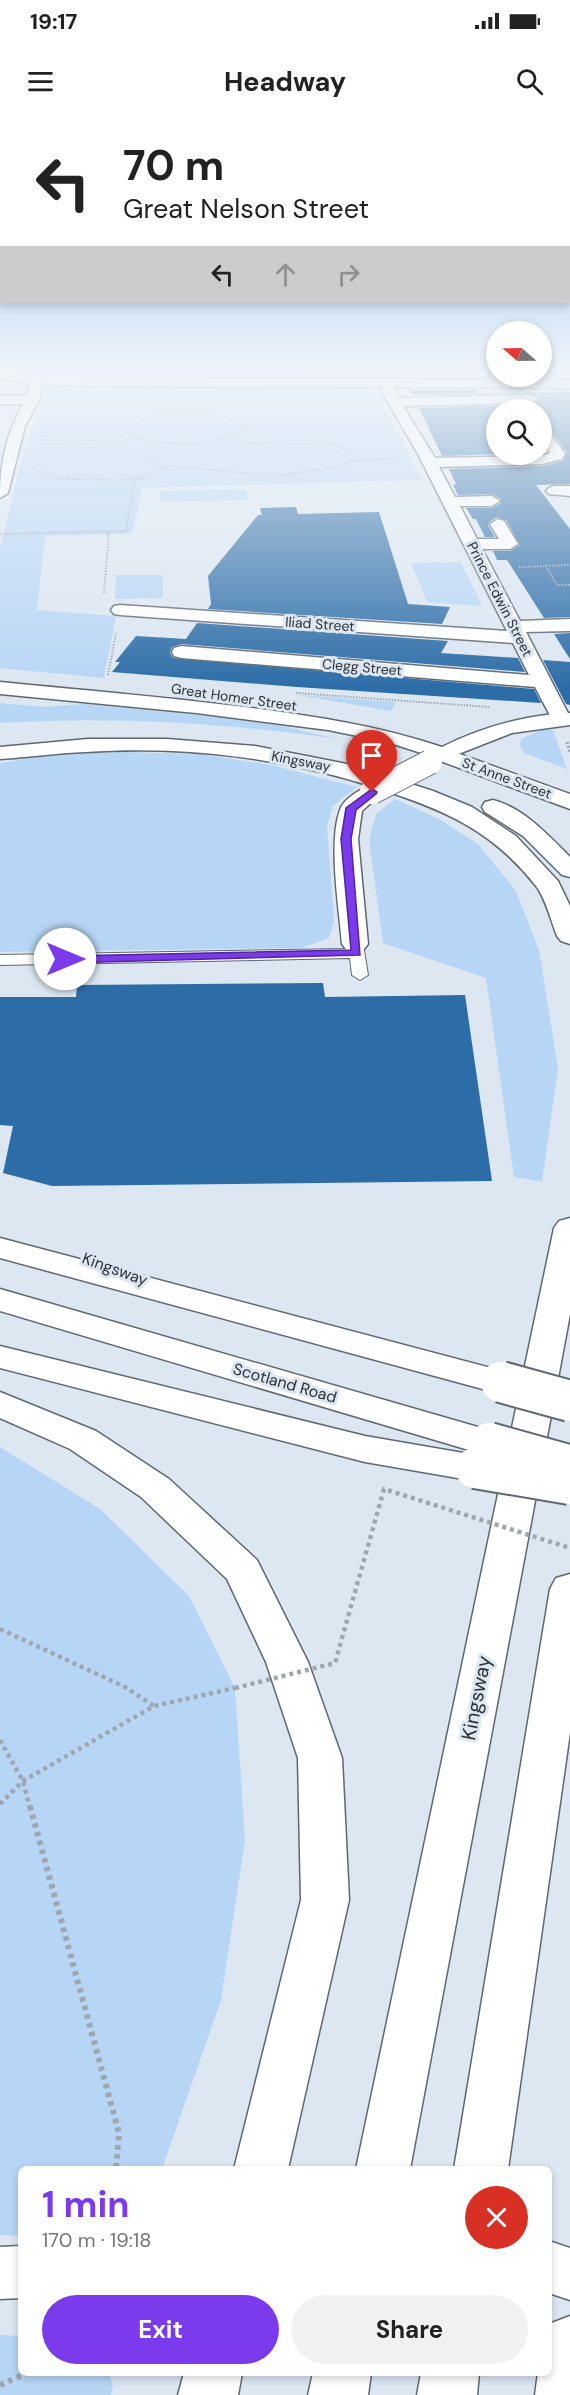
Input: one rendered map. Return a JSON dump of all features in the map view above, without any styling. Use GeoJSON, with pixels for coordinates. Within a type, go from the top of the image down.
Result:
{"type":"FeatureCollection","features":[{"type":"Feature","properties":{"kind":"main road"},"geometry":{"type":"LineString","coordinates":[[0,493],[6,474]]}},
{"type":"Feature","properties":{"kind":"main road","name":"Prince Edwin Street"},"geometry":{"type":"LineString","coordinates":[[436,474],[543,682],[566,719]]}},
{"type":"Feature","properties":{"kind":"main road"},"geometry":{"type":"LineString","coordinates":[[451,502],[492,501]]}},
{"type":"Feature","properties":{"kind":"main road"},"geometry":{"type":"LineString","coordinates":[[472,544],[510,544],[498,524]]}},
{"type":"Feature","properties":{"kind":"main road","name":"Iliad Street"},"geometry":{"type":"LineString","coordinates":[[120,610],[518,632],[570,625]]}},
{"type":"Feature","properties":{"kind":"main road","name":"Clegg Street"},"geometry":{"type":"LineString","coordinates":[[181,652],[543,682]]}},
{"type":"Feature","properties":{"kind":"main road","name":"Great Homer Street"},"geometry":{"type":"LineString","coordinates":[[0,673],[209,692],[345,712],[406,726],[464,743]]}},
{"type":"Feature","properties":{"kind":"main road","name":"Great Homer Street"},"geometry":{"type":"LineString","coordinates":[[0,688],[196,706],[328,724],[392,737],[436,758]]}},
{"type":"Feature","properties":{"kind":"main road"},"geometry":{"type":"LineString","coordinates":[[356,948],[346,839],[351,808],[372,792],[464,743],[525,723],[566,719]]}},
{"type":"Feature","properties":{"kind":"main road"},"geometry":{"type":"LineString","coordinates":[[0,734],[74,730],[172,733]]}},
{"type":"Feature","properties":{"kind":"main road"},"geometry":{"type":"LineString","coordinates":[[0,742],[172,733]]}},
{"type":"Feature","properties":{"kind":"main road","name":"Kingsway"},"geometry":{"type":"LineString","coordinates":[[172,733],[264,740],[366,760],[452,788],[494,808],[531,831],[570,870]]}},
{"type":"Feature","properties":{"kind":"main road","name":"St Anne Street"},"geometry":{"type":"LineString","coordinates":[[464,743],[570,783]]}},
{"type":"Feature","properties":{"kind":"main road","name":"Kingsway"},"geometry":{"type":"LineString","coordinates":[[0,753],[88,745],[167,745],[255,752],[344,770],[395,786],[464,812],[508,841],[549,886],[570,936]]}},
{"type":"Feature","properties":{"kind":"main road","name":"St Anne Street"},"geometry":{"type":"LineString","coordinates":[[436,758],[570,802]]}},
{"type":"Feature","properties":{"kind":"main road","name":"Kingsway"},"geometry":{"type":"LineString","coordinates":[[384,2166],[570,1227]]}},
{"type":"Feature","properties":{"kind":"main road","name":"Kingsway"},"geometry":{"type":"LineString","coordinates":[[0,1228],[230,1311]]}},
{"type":"Feature","properties":{"kind":"main road"},"geometry":{"type":"LineString","coordinates":[[0,1248],[570,1401]]}},
{"type":"Feature","properties":{"kind":"main road","name":"Scotland Road"},"geometry":{"type":"LineString","coordinates":[[0,1300],[482,1456],[570,1466]]}},
{"type":"Feature","properties":{"kind":"main road"},"geometry":{"type":"LineString","coordinates":[[0,1357],[365,1449],[482,1456],[570,1484]]}},
{"type":"Feature","properties":{"kind":"main road"},"geometry":{"type":"LineString","coordinates":[[0,1404],[83,1440],[155,1488],[243,1570],[287,1662],[317,1748],[320,1758],[325,1900],[262,2166]]}},
{"type":"Feature","properties":{"kind":"main road"},"geometry":{"type":"LineString","coordinates":[[481,2166],[570,1588]]}},
{"type":"Feature","properties":{"kind":"main road"},"geometry":{"type":"LineString","coordinates":[[565,2395],[570,2345]]}},
{"type":"Feature","properties":{"kind":"main road"},"geometry":{"type":"LineString","coordinates":[[208,2395],[212,2376]]}},
{"type":"Feature","properties":{"kind":"main road"},"geometry":{"type":"LineString","coordinates":[[338,2395],[341,2376]]}},
{"type":"Feature","properties":{"kind":"main road"},"geometry":{"type":"LineString","coordinates":[[447,2395],[450,2376]]}},
{"type":"Feature","properties":{"kind":"street"},"geometry":{"type":"LineString","coordinates":[[552,2268],[570,2274]]}},
{"type":"Feature","properties":{"kind":"street"},"geometry":{"type":"LineString","coordinates":[[0,2273],[18,2272]]}},
{"type":"Feature","properties":{"kind":"lane"},"geometry":{"type":"LineString","coordinates":[[0,960],[356,948],[360,975]]}},
{"type":"Feature","properties":{"kind":"path"},"geometry":{"type":"LineString","coordinates":[[48,474],[56,479],[72,480],[138,478],[148,474]]}},
{"type":"Feature","properties":{"kind":"path"},"geometry":{"type":"LineString","coordinates":[[257,474],[277,476],[289,474]]}},
{"type":"Feature","properties":{"kind":"path"},"geometry":{"type":"LineString","coordinates":[[0,534],[127,530],[135,481],[138,478]]}},
{"type":"Feature","properties":{"kind":"path"},"geometry":{"type":"LineString","coordinates":[[104,594],[109,532]]}},
{"type":"Feature","properties":{"kind":"path"},"geometry":{"type":"LineString","coordinates":[[485,567],[569,565]]}},
{"type":"Feature","properties":{"kind":"path"},"geometry":{"type":"LineString","coordinates":[[546,566],[557,585],[570,585]]}},
{"type":"Feature","properties":{"kind":"path"},"geometry":{"type":"LineString","coordinates":[[106,682],[120,610]]}},
{"type":"Feature","properties":{"kind":"path"},"geometry":{"type":"LineString","coordinates":[[300,693],[491,707]]}},
{"type":"Feature","properties":{"kind":"path"},"geometry":{"type":"LineString","coordinates":[[0,1804],[23,1781],[154,1707],[335,1663],[384,1489],[570,1548]]}},
{"type":"Feature","properties":{"kind":"path"},"geometry":{"type":"LineString","coordinates":[[0,1629],[125,1687],[154,1707]]}},
{"type":"Feature","properties":{"kind":"path"},"geometry":{"type":"LineString","coordinates":[[0,1740],[23,1781],[119,2133],[116,2166]]}},
{"type":"Feature","properties":{"kind":"path"},"geometry":{"type":"LineString","coordinates":[[0,2385],[20,2376]]}},
{"type":"Feature","properties":{"kind":"shaded area"},"geometry":{"type":"Polygon","coordinates":[[[18,474],[418,474],[421,480],[142,488],[132,534],[45,536],[37,610],[116,616],[104,678],[0,668],[0,549],[18,474]]]}},
{"type":"Feature","properties":{"kind":"shaded area"},"geometry":{"type":"Polygon","coordinates":[[[246,489],[249,500],[161,502],[160,491],[246,489]]]}},
{"type":"Feature","properties":{"kind":"shaded area"},"geometry":{"type":"Polygon","coordinates":[[[461,562],[482,606],[427,602],[411,563],[461,562]]]}},
{"type":"Feature","properties":{"kind":"shaded area"},"geometry":{"type":"Polygon","coordinates":[[[116,575],[163,575],[163,598],[115,599],[116,575]]]}},
{"type":"Feature","properties":{"kind":"shaded area"},"geometry":{"type":"Polygon","coordinates":[[[299,695],[396,702],[391,711],[299,695]]]}},
{"type":"Feature","properties":{"kind":"shaded area"},"geometry":{"type":"Polygon","coordinates":[[[0,703],[44,707],[83,704],[188,714],[278,725],[338,739],[169,722],[85,720],[0,723],[0,703]]]}},
{"type":"Feature","properties":{"kind":"shaded area"},"geometry":{"type":"Polygon","coordinates":[[[541,730],[553,730],[567,769],[524,753],[520,746],[521,739],[541,730]]]}},
{"type":"Feature","properties":{"kind":"shaded area"},"geometry":{"type":"Polygon","coordinates":[[[125,752],[200,754],[271,765],[357,787],[333,806],[327,826],[334,921],[329,938],[301,948],[0,952],[0,763],[52,754],[125,752]]]}},
{"type":"Feature","properties":{"kind":"shaded area"},"geometry":{"type":"Polygon","coordinates":[[[395,799],[439,819],[478,844],[516,891],[539,950],[558,1068],[542,1182],[514,1177],[486,978],[383,943],[369,840],[376,814],[395,799]]]}},
{"type":"Feature","properties":{"kind":"shaded area"},"geometry":{"type":"Polygon","coordinates":[[[0,1447],[100,1509],[189,1596],[235,1688],[245,1840],[221,2000],[163,2166],[18,2166],[18,2236],[0,2235],[0,1447]]]}},
{"type":"Feature","properties":{"kind":"shaded area"},"geometry":{"type":"Polygon","coordinates":[[[0,2335],[18,2336],[18,2376],[110,2376],[113,2387],[111,2395],[0,2395],[0,2335]]]}},
{"type":"Feature","properties":{"kind":"building"},"geometry":{"type":"Polygon","coordinates":[[[451,474],[570,474],[570,484],[536,485],[570,529],[570,617],[544,618],[507,560],[497,560],[493,551],[510,551],[520,545],[506,520],[497,517],[489,522],[488,525],[495,537],[485,537],[476,519],[473,519],[466,508],[492,508],[501,503],[501,499],[492,494],[458,495],[453,485],[456,484],[451,474]]]}},
{"type":"Feature","properties":{"kind":"building"},"geometry":{"type":"Polygon","coordinates":[[[296,507],[298,514],[379,512],[408,604],[450,607],[442,624],[208,609],[211,604],[208,576],[258,515],[262,515],[260,508],[296,507]]]}},
{"type":"Feature","properties":{"kind":"building"},"geometry":{"type":"Polygon","coordinates":[[[197,623],[448,641],[441,653],[518,658],[525,672],[181,644],[172,647],[170,653],[173,658],[534,689],[541,703],[112,672],[120,662],[115,662],[136,636],[186,639],[197,623]]]}},
{"type":"Feature","properties":{"kind":"building"},"geometry":{"type":"Polygon","coordinates":[[[570,633],[570,659],[554,634],[570,633]]]}},
{"type":"Feature","properties":{"kind":"building"},"geometry":{"type":"Polygon","coordinates":[[[543,660],[570,662],[570,705],[566,704],[543,660]]]}},
{"type":"Feature","properties":{"kind":"building"},"geometry":{"type":"Polygon","coordinates":[[[323,983],[325,997],[465,995],[492,1181],[52,1186],[3,1173],[13,1126],[0,1125],[0,997],[76,997],[77,985],[323,983]]]}},
{"type":"Feature","properties":{"kind":"route"},"geometry":{"type":"LineString","coordinates":[[65,959],[356,953],[346,839],[351,808],[372,792]]}}]}
